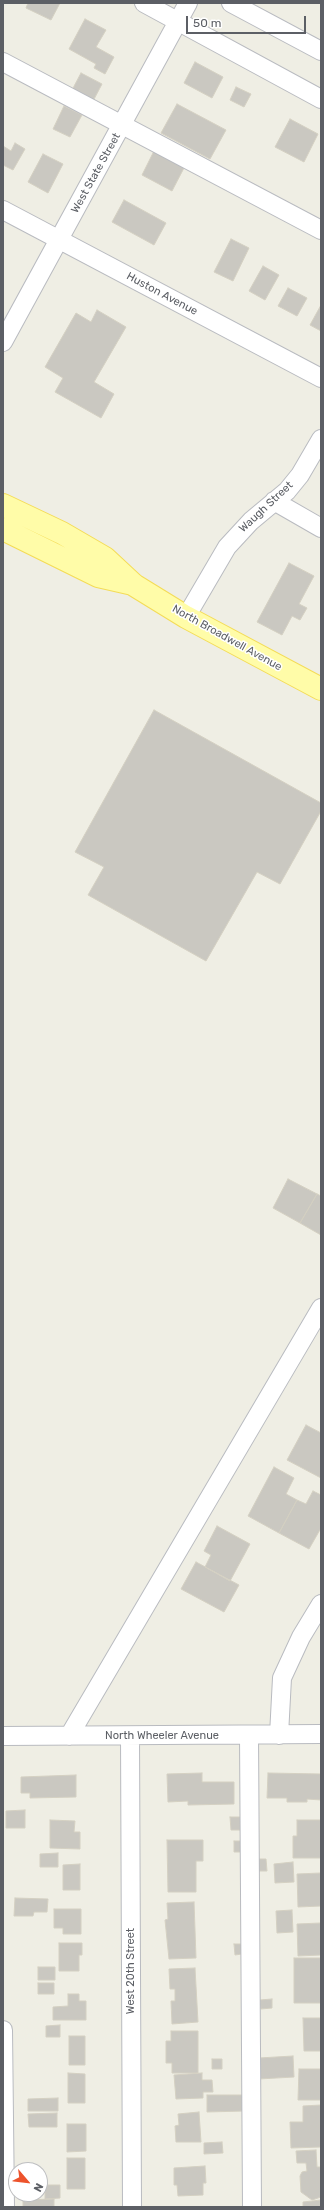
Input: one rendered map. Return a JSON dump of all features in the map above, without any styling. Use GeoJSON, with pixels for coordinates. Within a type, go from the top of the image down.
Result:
{"type":"FeatureCollection","features":[{"type":"Feature","properties":{"kind":"main road","name":"North Broadwell Avenue"},"geometry":{"type":"LineString","coordinates":[[3,505],[50,527],[106,558],[134,585],[186,617],[321,689]]}},
{"type":"Feature","properties":{"kind":"main road","name":"North Broadwell Avenue"},"geometry":{"type":"LineString","coordinates":[[3,529],[98,576],[134,585]]}},
{"type":"Feature","properties":{"kind":"street"},"geometry":{"type":"LineString","coordinates":[[144,3],[321,99]]}},
{"type":"Feature","properties":{"kind":"street","name":"West State Street"},"geometry":{"type":"LineString","coordinates":[[3,342],[188,3]]}},
{"type":"Feature","properties":{"kind":"street"},"geometry":{"type":"LineString","coordinates":[[231,3],[321,51]]}},
{"type":"Feature","properties":{"kind":"street"},"geometry":{"type":"LineString","coordinates":[[3,62],[123,124],[321,230]]}},
{"type":"Feature","properties":{"kind":"street","name":"Huston Avenue"},"geometry":{"type":"LineString","coordinates":[[3,210],[321,378]]}},
{"type":"Feature","properties":{"kind":"street","name":"Waugh Street"},"geometry":{"type":"LineString","coordinates":[[186,617],[227,547],[251,521],[287,491],[300,475],[321,440]]}},
{"type":"Feature","properties":{"kind":"street"},"geometry":{"type":"LineString","coordinates":[[274,501],[321,528]]}},
{"type":"Feature","properties":{"kind":"street"},"geometry":{"type":"LineString","coordinates":[[69,1736],[321,1308]]}},
{"type":"Feature","properties":{"kind":"street"},"geometry":{"type":"LineString","coordinates":[[279,1735],[282,1678],[301,1636],[321,1604]]}},
{"type":"Feature","properties":{"kind":"street","name":"North Wheeler Avenue"},"geometry":{"type":"LineString","coordinates":[[3,1736],[321,1734]]}},
{"type":"Feature","properties":{"kind":"street"},"geometry":{"type":"LineString","coordinates":[[249,1735],[252,2207]]}},
{"type":"Feature","properties":{"kind":"street","name":"West 20th Street"},"geometry":{"type":"LineString","coordinates":[[130,1736],[132,2207]]}},
{"type":"Feature","properties":{"kind":"street"},"geometry":{"type":"LineString","coordinates":[[3,2030],[5,2207]]}},
{"type":"Feature","properties":{"kind":"building"},"geometry":{"type":"Polygon","coordinates":[[[28,3],[60,3],[51,20],[26,8],[28,3]]]}},
{"type":"Feature","properties":{"kind":"building"},"geometry":{"type":"Polygon","coordinates":[[[85,19],[106,30],[96,47],[114,57],[105,74],[94,68],[96,64],[69,49],[85,19]]]}},
{"type":"Feature","properties":{"kind":"building"},"geometry":{"type":"Polygon","coordinates":[[[195,62],[223,77],[212,98],[184,83],[195,62]]]}},
{"type":"Feature","properties":{"kind":"building"},"geometry":{"type":"Polygon","coordinates":[[[81,73],[102,84],[92,103],[71,92],[81,73]]]}},
{"type":"Feature","properties":{"kind":"building"},"geometry":{"type":"Polygon","coordinates":[[[236,87],[251,94],[244,107],[230,100],[236,87]]]}},
{"type":"Feature","properties":{"kind":"building"},"geometry":{"type":"Polygon","coordinates":[[[177,104],[226,130],[210,159],[161,133],[177,104]]]}},
{"type":"Feature","properties":{"kind":"building"},"geometry":{"type":"Polygon","coordinates":[[[64,106],[82,115],[70,137],[53,129],[64,106]]]}},
{"type":"Feature","properties":{"kind":"building"},"geometry":{"type":"Polygon","coordinates":[[[290,119],[318,134],[304,162],[275,147],[290,119]]]}},
{"type":"Feature","properties":{"kind":"building"},"geometry":{"type":"Polygon","coordinates":[[[15,143],[25,149],[13,170],[3,165],[3,146],[11,151],[15,143]]]}},
{"type":"Feature","properties":{"kind":"building"},"geometry":{"type":"Polygon","coordinates":[[[154,151],[185,166],[172,191],[142,175],[154,151]]]}},
{"type":"Feature","properties":{"kind":"building"},"geometry":{"type":"Polygon","coordinates":[[[43,154],[63,164],[48,193],[28,182],[43,154]]]}},
{"type":"Feature","properties":{"kind":"building"},"geometry":{"type":"Polygon","coordinates":[[[124,200],[166,223],[154,245],[112,222],[124,200]]]}},
{"type":"Feature","properties":{"kind":"building"},"geometry":{"type":"Polygon","coordinates":[[[231,239],[249,248],[233,281],[214,272],[231,239]]]}},
{"type":"Feature","properties":{"kind":"building"},"geometry":{"type":"Polygon","coordinates":[[[263,266],[279,275],[265,300],[249,291],[263,266]]]}},
{"type":"Feature","properties":{"kind":"building"},"geometry":{"type":"Polygon","coordinates":[[[288,288],[307,298],[297,316],[278,306],[288,288]]]}},
{"type":"Feature","properties":{"kind":"building"},"geometry":{"type":"Polygon","coordinates":[[[321,305],[321,331],[310,325],[321,305]]]}},
{"type":"Feature","properties":{"kind":"building"},"geometry":{"type":"Polygon","coordinates":[[[97,310],[126,327],[94,382],[114,394],[101,418],[55,392],[63,378],[45,367],[76,313],[91,322],[97,310]]]}},
{"type":"Feature","properties":{"kind":"building"},"geometry":{"type":"Polygon","coordinates":[[[289,563],[314,576],[299,604],[307,608],[300,620],[292,616],[282,635],[257,622],[289,563]]]}},
{"type":"Feature","properties":{"kind":"building"},"geometry":{"type":"Polygon","coordinates":[[[154,710],[321,803],[321,811],[280,884],[257,872],[206,961],[88,895],[104,867],[75,852],[154,710]]]}},
{"type":"Feature","properties":{"kind":"building"},"geometry":{"type":"Polygon","coordinates":[[[288,1179],[317,1194],[300,1223],[273,1208],[288,1179]]]}},
{"type":"Feature","properties":{"kind":"building"},"geometry":{"type":"Polygon","coordinates":[[[317,1194],[321,1196],[321,1235],[300,1223],[317,1194]]]}},
{"type":"Feature","properties":{"kind":"building"},"geometry":{"type":"Polygon","coordinates":[[[306,1425],[321,1433],[321,1478],[287,1460],[306,1425]]]}},
{"type":"Feature","properties":{"kind":"building"},"geometry":{"type":"Polygon","coordinates":[[[274,1467],[294,1478],[286,1494],[297,1500],[279,1533],[248,1516],[274,1467]]]}},
{"type":"Feature","properties":{"kind":"building"},"geometry":{"type":"Polygon","coordinates":[[[313,1491],[321,1495],[321,1528],[309,1549],[279,1533],[297,1500],[306,1504],[313,1491]]]}},
{"type":"Feature","properties":{"kind":"building"},"geometry":{"type":"Polygon","coordinates":[[[217,1526],[250,1544],[230,1581],[205,1567],[211,1555],[204,1551],[217,1526]]]}},
{"type":"Feature","properties":{"kind":"building"},"geometry":{"type":"Polygon","coordinates":[[[196,1562],[239,1585],[224,1612],[181,1589],[196,1562]]]}},
{"type":"Feature","properties":{"kind":"building"},"geometry":{"type":"Polygon","coordinates":[[[202,1773],[202,1782],[234,1782],[234,1804],[188,1805],[188,1801],[168,1802],[167,1774],[202,1773]]]}},
{"type":"Feature","properties":{"kind":"building"},"geometry":{"type":"Polygon","coordinates":[[[268,1773],[321,1774],[321,1800],[307,1799],[307,1802],[287,1802],[287,1798],[267,1798],[268,1773]]]}},
{"type":"Feature","properties":{"kind":"building"},"geometry":{"type":"Polygon","coordinates":[[[76,1775],[76,1797],[30,1798],[30,1793],[21,1793],[21,1777],[76,1775]]]}},
{"type":"Feature","properties":{"kind":"building"},"geometry":{"type":"Polygon","coordinates":[[[25,1810],[25,1828],[6,1828],[6,1811],[25,1810]]]}},
{"type":"Feature","properties":{"kind":"building"},"geometry":{"type":"Polygon","coordinates":[[[230,1817],[240,1817],[240,1830],[231,1830],[230,1817]]]}},
{"type":"Feature","properties":{"kind":"building"},"geometry":{"type":"Polygon","coordinates":[[[50,1820],[75,1821],[74,1832],[80,1832],[80,1849],[50,1848],[50,1820]]]}},
{"type":"Feature","properties":{"kind":"building"},"geometry":{"type":"Polygon","coordinates":[[[297,1820],[321,1820],[321,1858],[293,1858],[293,1836],[297,1836],[297,1820]]]}},
{"type":"Feature","properties":{"kind":"building"},"geometry":{"type":"Polygon","coordinates":[[[167,1840],[203,1840],[203,1861],[196,1861],[196,1892],[168,1892],[167,1840]]]}},
{"type":"Feature","properties":{"kind":"building"},"geometry":{"type":"Polygon","coordinates":[[[234,1841],[244,1841],[244,1852],[234,1852],[234,1841]]]}},
{"type":"Feature","properties":{"kind":"building"},"geometry":{"type":"Polygon","coordinates":[[[58,1853],[58,1867],[40,1867],[40,1854],[58,1853]]]}},
{"type":"Feature","properties":{"kind":"building"},"geometry":{"type":"Polygon","coordinates":[[[258,1859],[266,1859],[267,1871],[258,1871],[258,1859]]]}},
{"type":"Feature","properties":{"kind":"building"},"geometry":{"type":"Polygon","coordinates":[[[293,1862],[294,1882],[275,1883],[274,1864],[293,1862]]]}},
{"type":"Feature","properties":{"kind":"building"},"geometry":{"type":"Polygon","coordinates":[[[80,1864],[80,1890],[63,1890],[63,1865],[80,1864]]]}},
{"type":"Feature","properties":{"kind":"building"},"geometry":{"type":"Polygon","coordinates":[[[321,1873],[321,1906],[298,1907],[297,1874],[321,1873]]]}},
{"type":"Feature","properties":{"kind":"building"},"geometry":{"type":"Polygon","coordinates":[[[15,1898],[48,1899],[47,1912],[34,1912],[33,1916],[14,1916],[15,1898]]]}},
{"type":"Feature","properties":{"kind":"building"},"geometry":{"type":"Polygon","coordinates":[[[194,1902],[196,1958],[169,1959],[165,1920],[168,1919],[167,1903],[194,1902]]]}},
{"type":"Feature","properties":{"kind":"building"},"geometry":{"type":"Polygon","coordinates":[[[54,1909],[81,1909],[81,1934],[63,1934],[63,1928],[54,1928],[54,1909]]]}},
{"type":"Feature","properties":{"kind":"building"},"geometry":{"type":"Polygon","coordinates":[[[292,1910],[293,1932],[277,1933],[276,1911],[292,1910]]]}},
{"type":"Feature","properties":{"kind":"building"},"geometry":{"type":"Polygon","coordinates":[[[321,1923],[321,1955],[298,1956],[297,1924],[321,1923]]]}},
{"type":"Feature","properties":{"kind":"building"},"geometry":{"type":"Polygon","coordinates":[[[59,1943],[82,1943],[82,1955],[79,1955],[79,1971],[59,1971],[59,1943]]]}},
{"type":"Feature","properties":{"kind":"building"},"geometry":{"type":"Polygon","coordinates":[[[234,1944],[242,1944],[242,1954],[235,1955],[234,1944]]]}},
{"type":"Feature","properties":{"kind":"building"},"geometry":{"type":"Polygon","coordinates":[[[294,1958],[321,1958],[321,2003],[294,2003],[294,1958]]]}},
{"type":"Feature","properties":{"kind":"building"},"geometry":{"type":"Polygon","coordinates":[[[38,1967],[55,1967],[55,1980],[38,1980],[38,1967]]]}},
{"type":"Feature","properties":{"kind":"building"},"geometry":{"type":"Polygon","coordinates":[[[195,1968],[198,2022],[172,2024],[171,2001],[175,2001],[175,1989],[170,1989],[169,1969],[195,1968]]]}},
{"type":"Feature","properties":{"kind":"building"},"geometry":{"type":"Polygon","coordinates":[[[38,1983],[54,1983],[54,1994],[38,1994],[38,1983]]]}},
{"type":"Feature","properties":{"kind":"building"},"geometry":{"type":"Polygon","coordinates":[[[68,1994],[79,1994],[79,2001],[86,2001],[86,2020],[53,2020],[53,2007],[68,2006],[68,1994]]]}},
{"type":"Feature","properties":{"kind":"building"},"geometry":{"type":"Polygon","coordinates":[[[272,1999],[272,2008],[261,2009],[260,2000],[272,1999]]]}},
{"type":"Feature","properties":{"kind":"building"},"geometry":{"type":"Polygon","coordinates":[[[303,2018],[321,2018],[321,2051],[304,2051],[303,2018]]]}},
{"type":"Feature","properties":{"kind":"building"},"geometry":{"type":"Polygon","coordinates":[[[60,2025],[60,2037],[46,2037],[46,2026],[60,2025]]]}},
{"type":"Feature","properties":{"kind":"building"},"geometry":{"type":"Polygon","coordinates":[[[171,2031],[198,2031],[198,2073],[172,2073],[172,2063],[166,2063],[166,2041],[171,2041],[171,2031]]]}},
{"type":"Feature","properties":{"kind":"building"},"geometry":{"type":"Polygon","coordinates":[[[69,2036],[85,2036],[85,2065],[69,2065],[69,2036]]]}},
{"type":"Feature","properties":{"kind":"building"},"geometry":{"type":"Polygon","coordinates":[[[293,2056],[294,2077],[259,2079],[259,2058],[293,2056]]]}},
{"type":"Feature","properties":{"kind":"building"},"geometry":{"type":"Polygon","coordinates":[[[212,2059],[222,2059],[222,2069],[212,2069],[212,2059]]]}},
{"type":"Feature","properties":{"kind":"building"},"geometry":{"type":"Polygon","coordinates":[[[299,2069],[321,2069],[321,2100],[298,2100],[299,2069]]]}},
{"type":"Feature","properties":{"kind":"building"},"geometry":{"type":"Polygon","coordinates":[[[68,2073],[85,2074],[85,2103],[68,2103],[68,2073]]]}},
{"type":"Feature","properties":{"kind":"building"},"geometry":{"type":"Polygon","coordinates":[[[202,2073],[202,2080],[212,2080],[213,2092],[203,2092],[203,2098],[176,2099],[174,2075],[202,2073]]]}},
{"type":"Feature","properties":{"kind":"building"},"geometry":{"type":"Polygon","coordinates":[[[207,2095],[244,2095],[244,2111],[207,2112],[207,2095]]]}},
{"type":"Feature","properties":{"kind":"building"},"geometry":{"type":"Polygon","coordinates":[[[58,2098],[58,2111],[28,2111],[28,2099],[58,2098]]]}},
{"type":"Feature","properties":{"kind":"building"},"geometry":{"type":"Polygon","coordinates":[[[321,2105],[321,2147],[291,2148],[290,2122],[303,2122],[303,2106],[321,2105]]]}},
{"type":"Feature","properties":{"kind":"building"},"geometry":{"type":"Polygon","coordinates":[[[199,2112],[201,2142],[176,2142],[175,2126],[179,2125],[178,2114],[199,2112]]]}},
{"type":"Feature","properties":{"kind":"building"},"geometry":{"type":"Polygon","coordinates":[[[57,2113],[57,2127],[29,2127],[28,2114],[57,2113]]]}},
{"type":"Feature","properties":{"kind":"building"},"geometry":{"type":"Polygon","coordinates":[[[67,2124],[86,2124],[86,2151],[67,2152],[67,2124]]]}},
{"type":"Feature","properties":{"kind":"building"},"geometry":{"type":"Polygon","coordinates":[[[222,2142],[223,2153],[204,2154],[204,2143],[222,2142]]]}},
{"type":"Feature","properties":{"kind":"building"},"geometry":{"type":"Polygon","coordinates":[[[316,2150],[317,2167],[321,2167],[321,2197],[312,2200],[301,2192],[300,2176],[302,2172],[307,2171],[306,2163],[297,2163],[296,2151],[316,2150]]]}},
{"type":"Feature","properties":{"kind":"building"},"geometry":{"type":"Polygon","coordinates":[[[67,2158],[85,2158],[85,2189],[67,2189],[67,2158]]]}},
{"type":"Feature","properties":{"kind":"building"},"geometry":{"type":"Polygon","coordinates":[[[205,2166],[206,2183],[203,2183],[203,2195],[178,2196],[177,2185],[174,2185],[174,2168],[205,2166]]]}},
{"type":"Feature","properties":{"kind":"building"},"geometry":{"type":"Polygon","coordinates":[[[48,2185],[60,2185],[60,2198],[48,2199],[48,2185]]]}},
{"type":"Feature","properties":{"kind":"building"},"geometry":{"type":"Polygon","coordinates":[[[48,2199],[54,2199],[54,2207],[23,2207],[23,2202],[48,2202],[48,2199]]]}},
{"type":"Feature","properties":{"kind":"building"},"geometry":{"type":"Polygon","coordinates":[[[321,2200],[321,2207],[303,2207],[303,2202],[321,2200]]]}}]}
